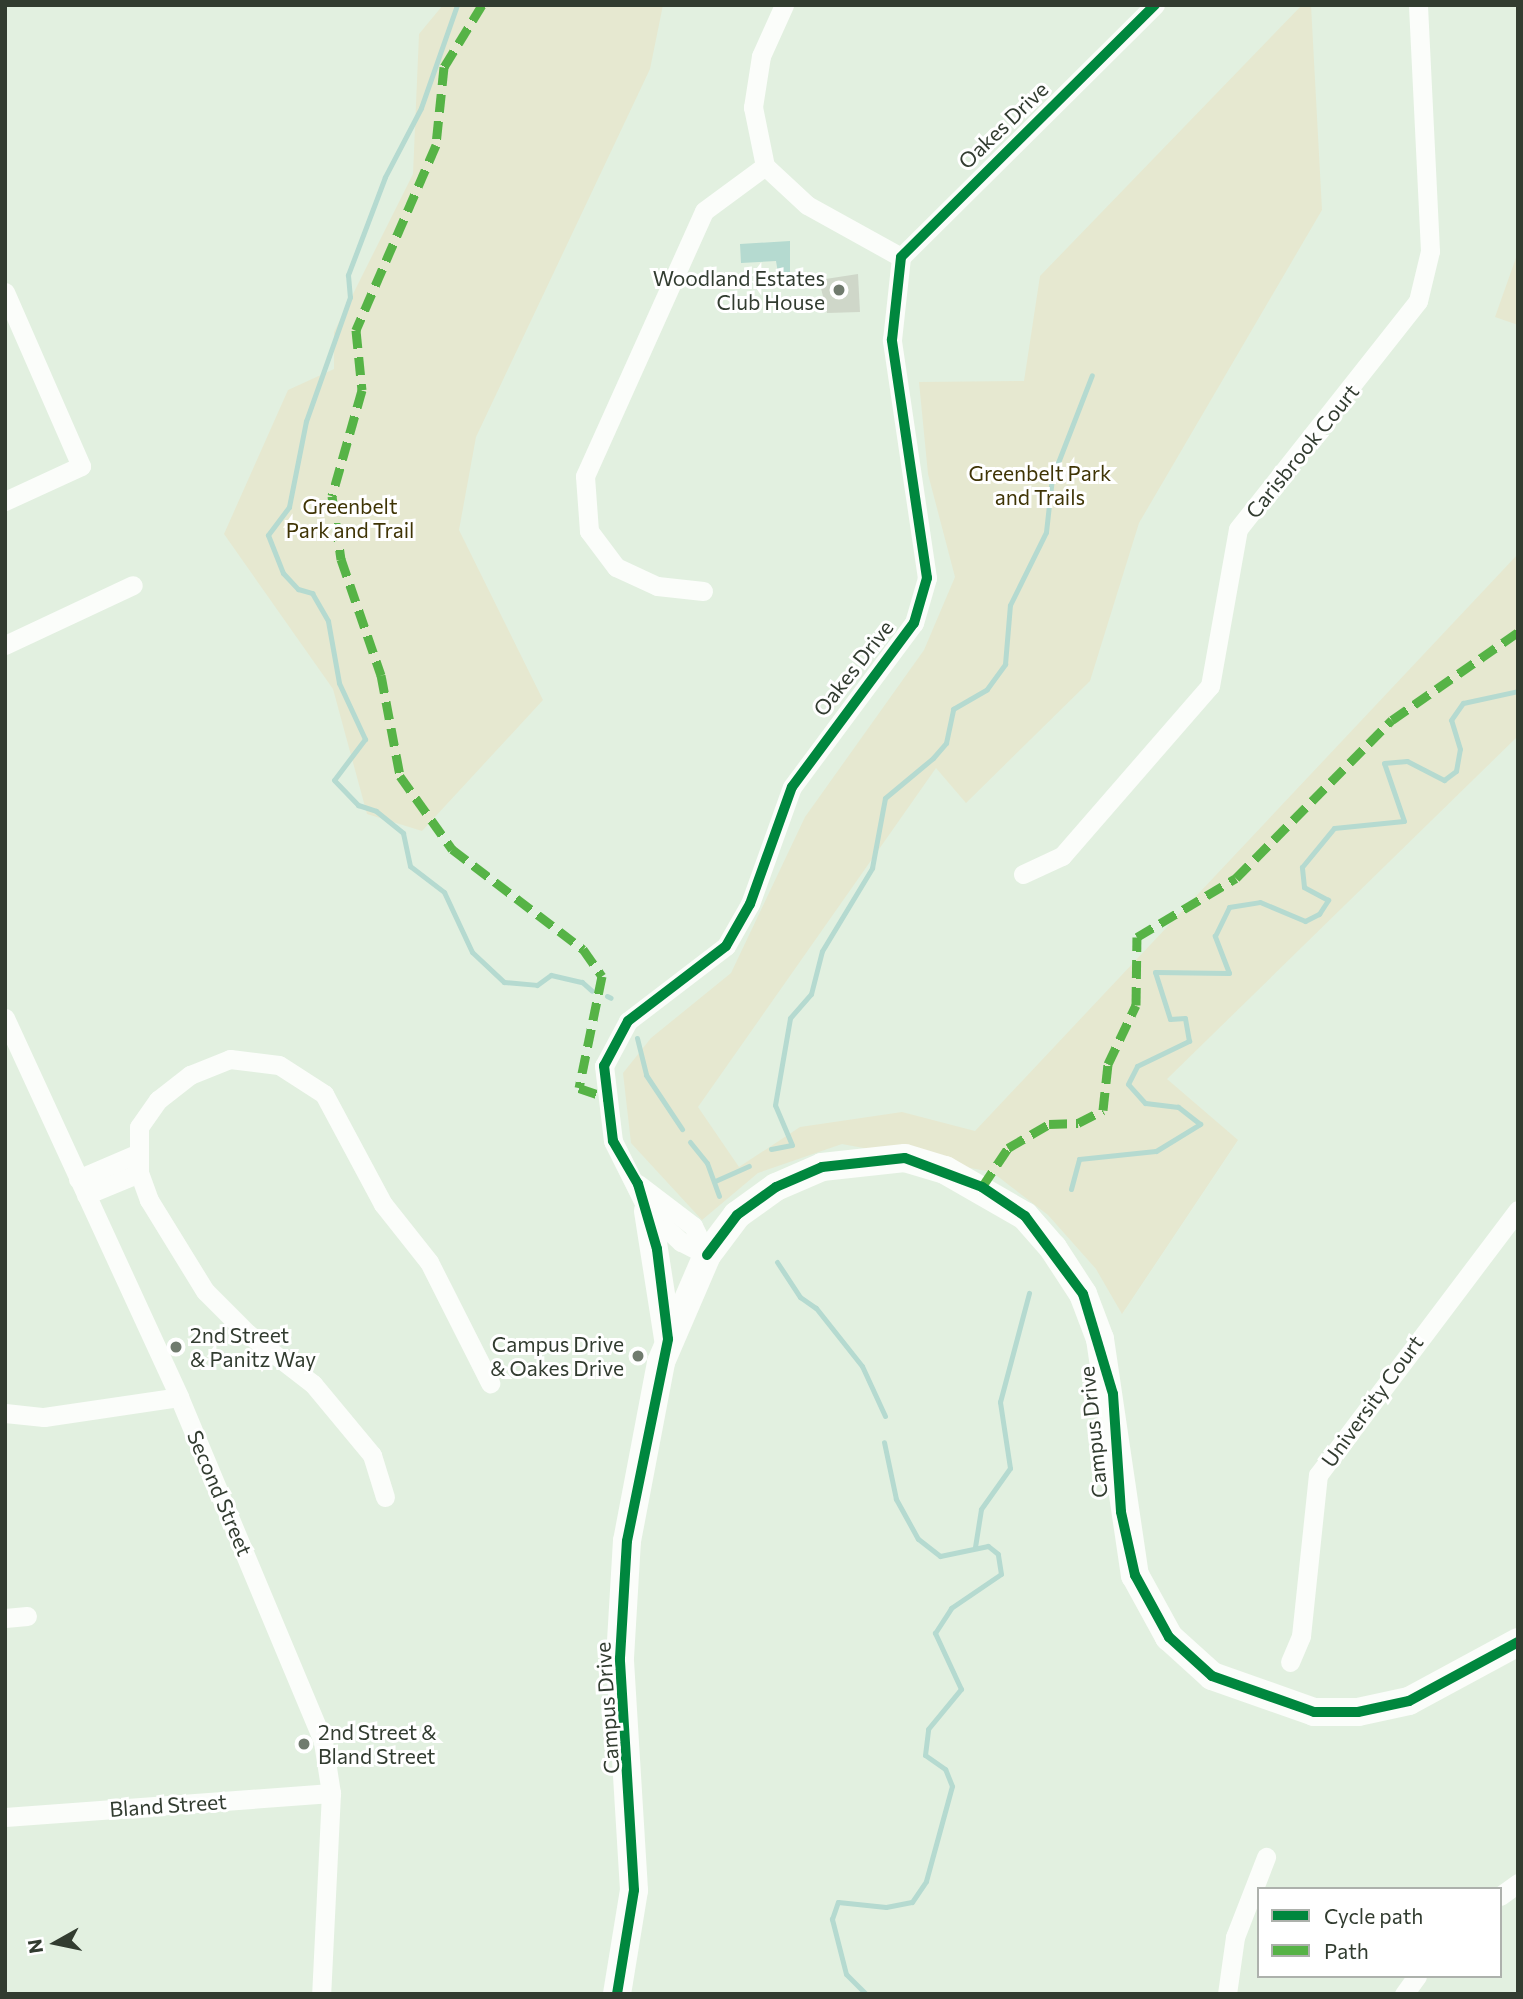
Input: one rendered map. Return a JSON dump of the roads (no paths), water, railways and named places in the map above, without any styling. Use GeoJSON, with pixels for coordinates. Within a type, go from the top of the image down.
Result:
{"type":"FeatureCollection","features":[{"type":"Feature","properties":{"kind":"street"},"geometry":{"type":"LineString","coordinates":[[784,5],[761,56],[753,107],[765,166],[807,205],[901,257]]}},
{"type":"Feature","properties":{"kind":"street","name":"Oakes Drive"},"geometry":{"type":"LineString","coordinates":[[708,1255],[681,1242],[648,1211],[638,1184],[613,1141],[604,1066],[628,1021],[726,946],[750,904],[792,787],[914,623],[927,578],[892,340],[901,257],[1155,5]]}},
{"type":"Feature","properties":{"kind":"street","name":"Carisbrook Court"},"geometry":{"type":"LineString","coordinates":[[1023,874],[1062,856],[1210,686],[1238,529],[1418,301],[1430,251],[1419,5]]}},
{"type":"Feature","properties":{"kind":"street"},"geometry":{"type":"LineString","coordinates":[[703,591],[657,586],[616,567],[589,531],[585,476],[704,211],[765,166]]}},
{"type":"Feature","properties":{"kind":"street"},"geometry":{"type":"LineString","coordinates":[[5,292],[81,466],[5,501]]}},
{"type":"Feature","properties":{"kind":"street"},"geometry":{"type":"LineString","coordinates":[[5,645],[133,585]]}},
{"type":"Feature","properties":{"kind":"street","name":"Second Street"},"geometry":{"type":"LineString","coordinates":[[5,1018],[179,1397],[316,1723],[331,1793],[321,1994]]}},
{"type":"Feature","properties":{"kind":"street"},"geometry":{"type":"LineString","coordinates":[[385,1497],[372,1455],[313,1384],[247,1333],[205,1291],[149,1200],[139,1173],[139,1127],[158,1101],[190,1075],[230,1059],[279,1065],[324,1094],[383,1204],[429,1262],[490,1383]]}},
{"type":"Feature","properties":{"kind":"street"},"geometry":{"type":"LineString","coordinates":[[82,1187],[139,1153]]}},
{"type":"Feature","properties":{"kind":"street","name":"Campus Drive"},"geometry":{"type":"LineString","coordinates":[[617,1994],[634,1890],[620,1658],[627,1541],[668,1339],[708,1255],[737,1215],[776,1187],[822,1167],[905,1158],[982,1187],[1025,1216],[1083,1294],[1113,1394],[1121,1512],[1135,1575],[1169,1637],[1213,1676],[1314,1712],[1358,1713],[1429,1692],[1518,1642]]}},
{"type":"Feature","properties":{"kind":"street"},"geometry":{"type":"LineString","coordinates":[[82,1187],[139,1173]]}},
{"type":"Feature","properties":{"kind":"street","name":"Oakes Drive"},"geometry":{"type":"LineString","coordinates":[[638,1184],[693,1226],[708,1255]]}},
{"type":"Feature","properties":{"kind":"street","name":"University Court"},"geometry":{"type":"LineString","coordinates":[[1290,1662],[1301,1636],[1318,1475],[1518,1210]]}},
{"type":"Feature","properties":{"kind":"street"},"geometry":{"type":"LineString","coordinates":[[648,1211],[668,1339]]}},
{"type":"Feature","properties":{"kind":"street"},"geometry":{"type":"LineString","coordinates":[[5,1413],[44,1417],[179,1397]]}},
{"type":"Feature","properties":{"kind":"street"},"geometry":{"type":"LineString","coordinates":[[5,1618],[27,1616]]}},
{"type":"Feature","properties":{"kind":"street","name":"Bland Street"},"geometry":{"type":"LineString","coordinates":[[5,1817],[331,1793]]}},
{"type":"Feature","properties":{"kind":"street"},"geometry":{"type":"LineString","coordinates":[[1227,1994],[1235,1937],[1266,1857]]}},
{"type":"Feature","properties":{"kind":"street"},"geometry":{"type":"LineString","coordinates":[[1502,1895],[1518,1883]]}},
{"type":"Feature","properties":{"kind":"street"},"geometry":{"type":"LineString","coordinates":[[1404,1994],[1416,1978]]}},
{"type":"Feature","properties":{"kind":"water"},"geometry":{"type":"Polygon","coordinates":[[[790,241],[790,272],[778,273],[776,261],[741,263],[740,244],[790,241]]]}},
{"type":"Feature","properties":{"kind":"waterway"},"geometry":{"type":"LineString","coordinates":[[457,5],[421,108],[385,177],[348,275],[350,297],[306,421],[289,507],[268,535],[283,573],[298,589],[312,593],[328,621],[339,683],[365,739],[334,780],[358,805],[376,811],[403,833],[410,866],[444,892],[472,952],[504,982],[537,985],[551,975],[582,982],[592,991]]}},
{"type":"Feature","properties":{"kind":"waterway"},"geometry":{"type":"LineString","coordinates":[[771,1149],[792,1145],[775,1105],[790,1018],[811,994],[822,951],[872,868],[885,798],[933,758],[946,743],[953,709],[987,689],[1005,664],[1010,605],[1046,532],[1052,478],[1092,375]]}},
{"type":"Feature","properties":{"kind":"waterway"},"geometry":{"type":"LineString","coordinates":[[1071,1189],[1079,1159],[1156,1151],[1200,1124],[1178,1107],[1145,1103],[1128,1084],[1137,1066],[1189,1041],[1185,1018],[1170,1019],[1155,972],[1229,973],[1215,936],[1229,907],[1260,902],[1305,921],[1319,914],[1328,900],[1304,887],[1302,867],[1334,828],[1404,821],[1384,763],[1407,761],[1444,780],[1456,771],[1460,749],[1451,720],[1463,703],[1518,691]]}},
{"type":"Feature","properties":{"kind":"waterway"},"geometry":{"type":"LineString","coordinates":[[607,996],[611,998]]}},
{"type":"Feature","properties":{"kind":"waterway"},"geometry":{"type":"LineString","coordinates":[[637,1038],[646,1075],[682,1129]]}},
{"type":"Feature","properties":{"kind":"waterway"},"geometry":{"type":"LineString","coordinates":[[690,1142],[707,1163],[719,1196]]}},
{"type":"Feature","properties":{"kind":"waterway"},"geometry":{"type":"LineString","coordinates":[[715,1181],[749,1166]]}},
{"type":"Feature","properties":{"kind":"waterway"},"geometry":{"type":"LineString","coordinates":[[777,1262],[800,1297],[816,1308],[862,1366],[885,1416]]}},
{"type":"Feature","properties":{"kind":"waterway"},"geometry":{"type":"LineString","coordinates":[[975,1547],[981,1509],[1010,1468],[1000,1402],[1029,1293]]}},
{"type":"Feature","properties":{"kind":"waterway"},"geometry":{"type":"LineString","coordinates":[[866,1994],[846,1974],[832,1919],[838,1902],[886,1907],[912,1902],[926,1881],[952,1786],[945,1769],[925,1755],[928,1729],[961,1689],[935,1633],[951,1608],[1001,1574],[998,1554],[988,1546],[940,1556],[918,1539],[896,1499],[884,1442]]}},
{"type":"Feature","properties":{"kind":"place","name":"Woodland Estates Club House"},"geometry":{"type":"Point","coordinates":[839,290]}},
{"type":"Feature","properties":{"kind":"place","name":"2nd Street & Panitz Way"},"geometry":{"type":"Point","coordinates":[176,1347]}},
{"type":"Feature","properties":{"kind":"place","name":"Campus Drive & Oakes Drive"},"geometry":{"type":"Point","coordinates":[638,1356]}},
{"type":"Feature","properties":{"kind":"place","name":"2nd Street & Bland Street"},"geometry":{"type":"Point","coordinates":[304,1744]}},
{"type":"Feature","properties":{"kind":"park label","name":"Greenbelt Park and Trails"},"geometry":{"type":"Point","coordinates":[1040,485]}},
{"type":"Feature","properties":{"kind":"park label","name":"Greenbelt Park and Trail"},"geometry":{"type":"Point","coordinates":[350,518]}}]}
